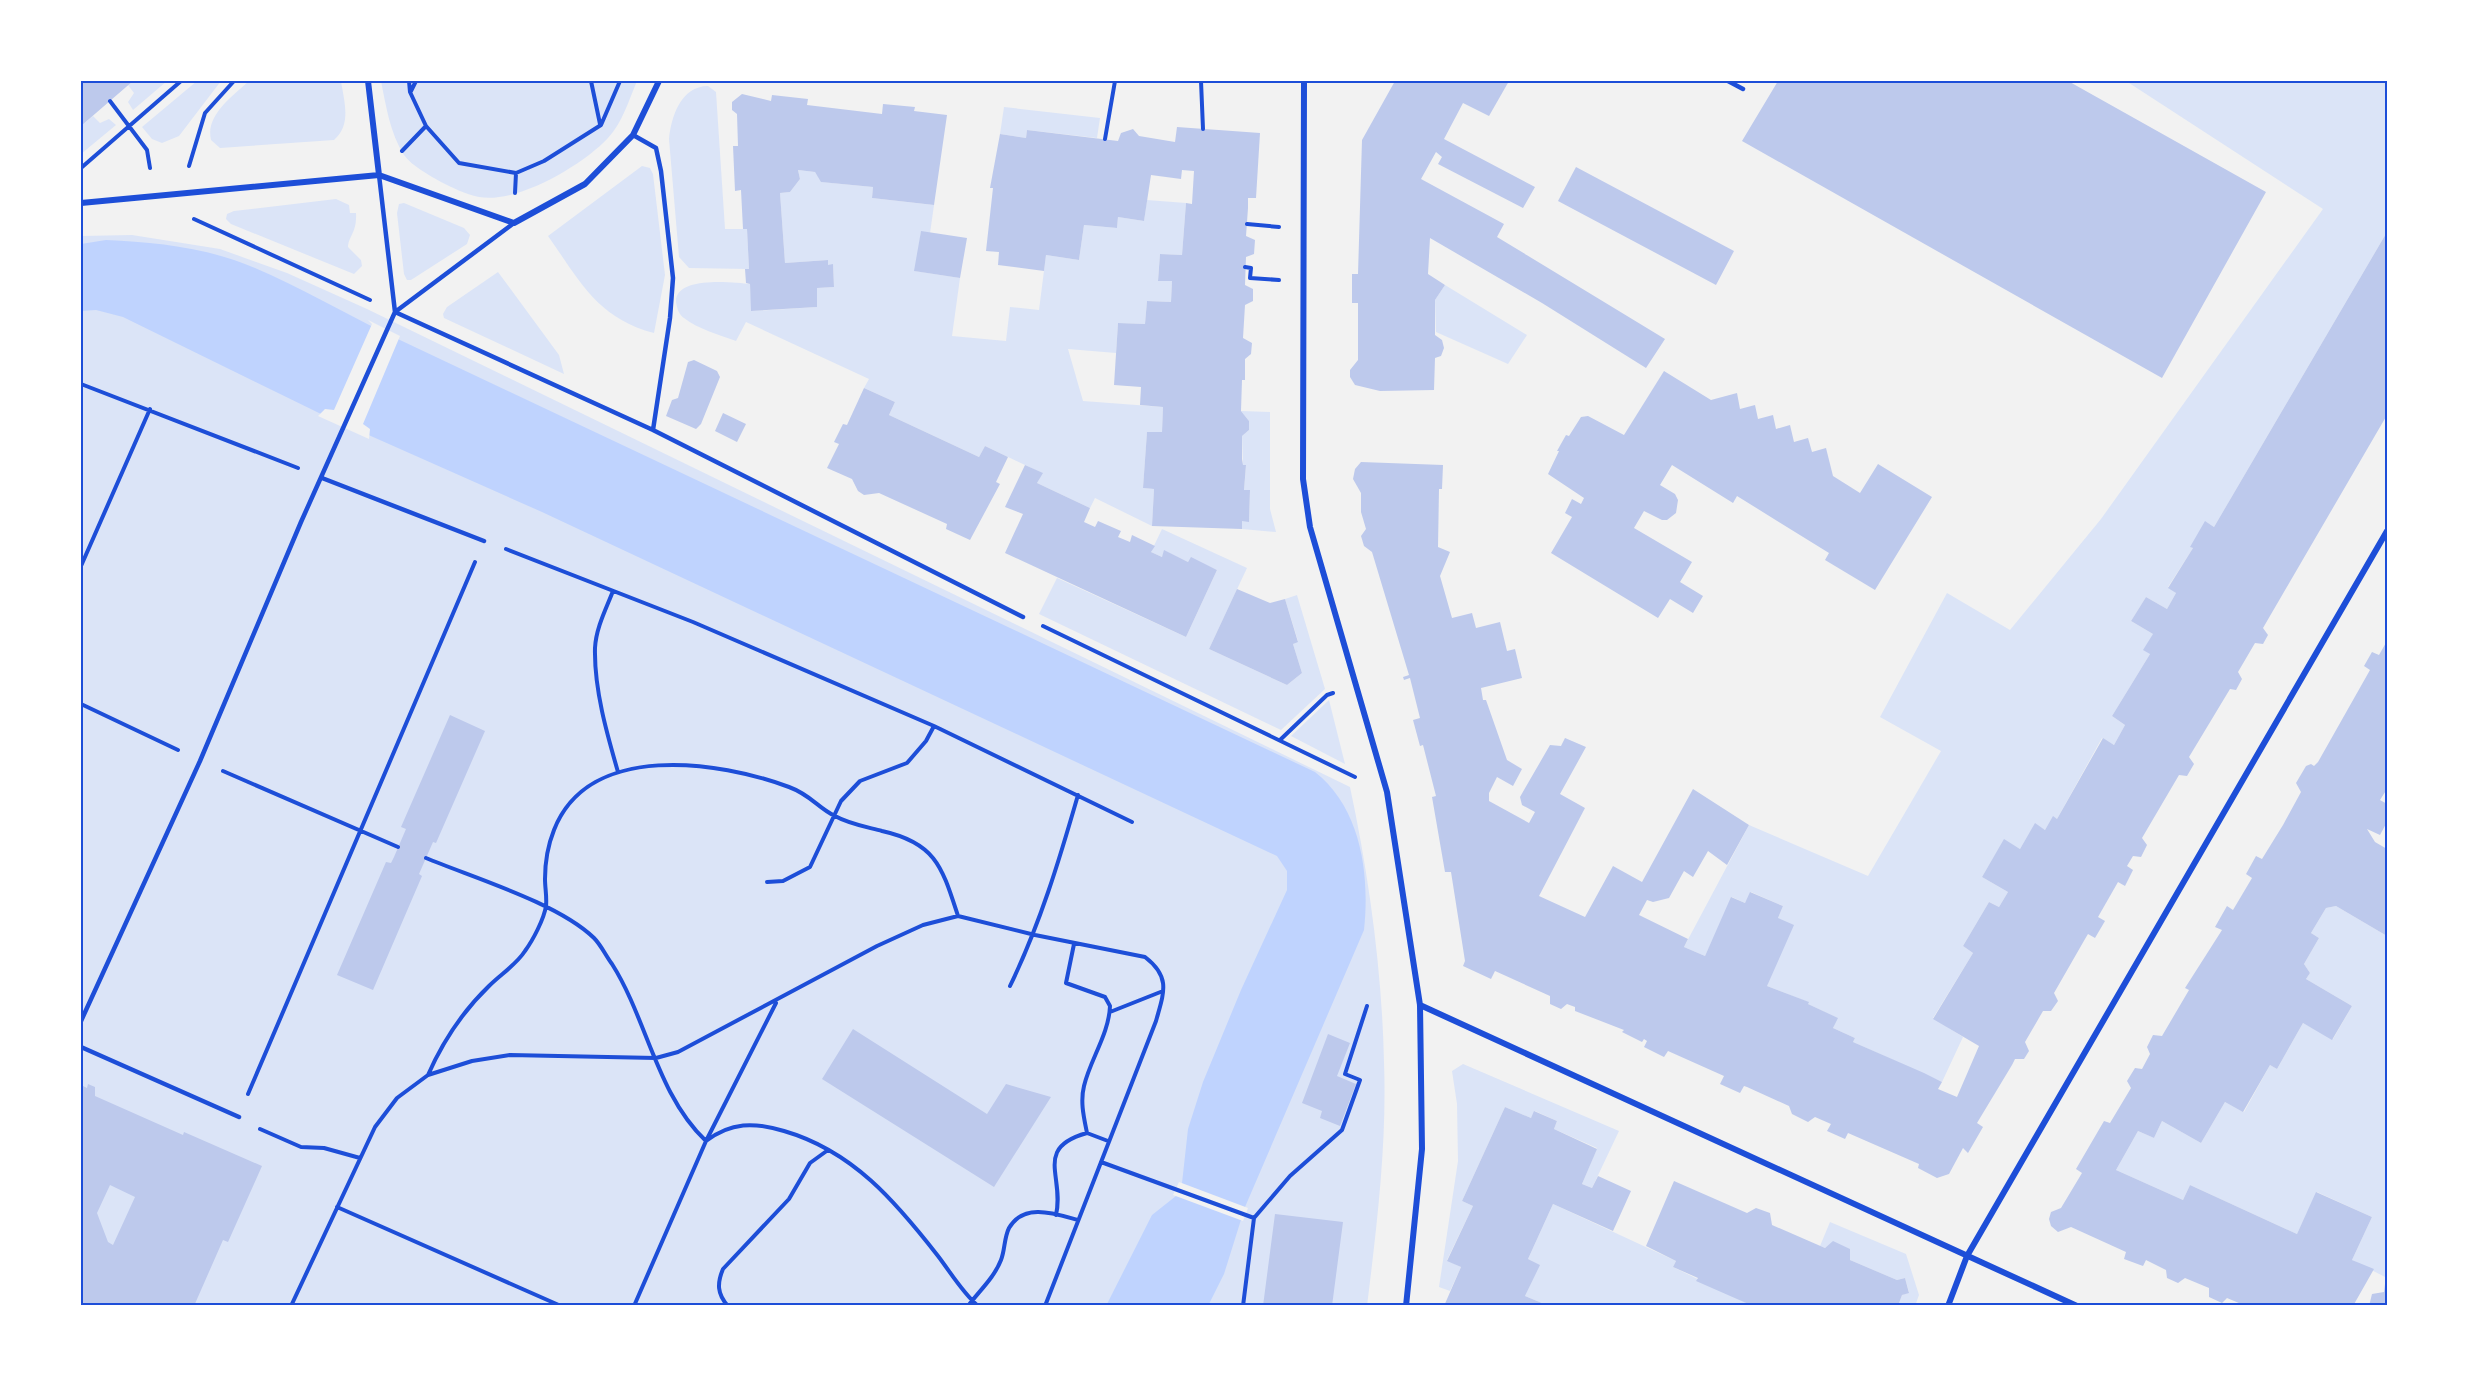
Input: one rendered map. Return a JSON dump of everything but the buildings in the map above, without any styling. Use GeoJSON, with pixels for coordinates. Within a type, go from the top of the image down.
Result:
{"type":"FeatureCollection","features":[{"type":"Feature","properties":{"kind":"street"},"geometry":{"type":"LineString","coordinates":[[368,81],[379,176]]}},
{"type":"Feature","properties":{"kind":"street"},"geometry":{"type":"LineString","coordinates":[[81,204],[176,193],[379,176],[514,223],[585,184],[633,135],[659,81]]}},
{"type":"Feature","properties":{"kind":"street"},"geometry":{"type":"LineString","coordinates":[[1304,81],[1303,479],[1310,527],[1387,792],[1420,1005],[1422,1149],[1406,1306]]}},
{"type":"Feature","properties":{"kind":"street"},"geometry":{"type":"LineString","coordinates":[[1948,1306],[1967,1256],[2387,531]]}},
{"type":"Feature","properties":{"kind":"street"},"geometry":{"type":"LineString","coordinates":[[1420,1005],[2077,1306]]}},
{"type":"Feature","properties":{"kind":"lane"},"geometry":{"type":"LineString","coordinates":[[1728,81],[1743,89]]}},
{"type":"Feature","properties":{"kind":"lane"},"geometry":{"type":"LineString","coordinates":[[633,135],[656,148],[662,171],[673,278],[670,318],[653,430]]}},
{"type":"Feature","properties":{"kind":"lane"},"geometry":{"type":"LineString","coordinates":[[379,176],[395,312]]}},
{"type":"Feature","properties":{"kind":"lane"},"geometry":{"type":"LineString","coordinates":[[81,1021],[200,761],[343,425],[395,312],[514,223]]}},
{"type":"Feature","properties":{"kind":"lane"},"geometry":{"type":"LineString","coordinates":[[395,312],[653,430],[1023,617]]}},
{"type":"Feature","properties":{"kind":"lane"},"geometry":{"type":"LineString","coordinates":[[322,478],[484,541]]}},
{"type":"Feature","properties":{"kind":"lane"},"geometry":{"type":"LineString","coordinates":[[81,1047],[239,1117]]}},
{"type":"Feature","properties":{"kind":"path"},"geometry":{"type":"LineString","coordinates":[[81,168],[181,81]]}},
{"type":"Feature","properties":{"kind":"path"},"geometry":{"type":"LineString","coordinates":[[190,164],[205,112],[234,81]]}},
{"type":"Feature","properties":{"kind":"path"},"geometry":{"type":"LineString","coordinates":[[409,81],[410,92],[426,126],[459,163],[516,173],[544,161],[601,125],[620,81]]}},
{"type":"Feature","properties":{"kind":"path"},"geometry":{"type":"LineString","coordinates":[[410,92],[416,81]]}},
{"type":"Feature","properties":{"kind":"path"},"geometry":{"type":"LineString","coordinates":[[591,81],[601,125]]}},
{"type":"Feature","properties":{"kind":"path"},"geometry":{"type":"LineString","coordinates":[[1105,139],[1114,81]]}},
{"type":"Feature","properties":{"kind":"path"},"geometry":{"type":"LineString","coordinates":[[1201,81],[1203,129]]}},
{"type":"Feature","properties":{"kind":"path"},"geometry":{"type":"LineString","coordinates":[[110,101],[147,150],[150,168]]}},
{"type":"Feature","properties":{"kind":"path"},"geometry":{"type":"LineString","coordinates":[[176,193],[181,214],[395,312]]}},
{"type":"Feature","properties":{"kind":"path"},"geometry":{"type":"LineString","coordinates":[[1247,224],[1267,226]]}},
{"type":"Feature","properties":{"kind":"path"},"geometry":{"type":"LineString","coordinates":[[1245,267],[1251,268],[1250,278],[1265,279]]}},
{"type":"Feature","properties":{"kind":"path"},"geometry":{"type":"LineString","coordinates":[[81,384],[322,478]]}},
{"type":"Feature","properties":{"kind":"path"},"geometry":{"type":"LineString","coordinates":[[81,566],[150,409]]}},
{"type":"Feature","properties":{"kind":"path"},"geometry":{"type":"LineString","coordinates":[[239,1117],[484,541],[613,591],[934,726],[1132,822]]}},
{"type":"Feature","properties":{"kind":"path"},"geometry":{"type":"LineString","coordinates":[[613,591],[602,617],[595,647],[608,736],[618,772]]}},
{"type":"Feature","properties":{"kind":"path"},"geometry":{"type":"LineString","coordinates":[[1023,617],[1387,792]]}},
{"type":"Feature","properties":{"kind":"path"},"geometry":{"type":"LineString","coordinates":[[1280,740],[1327,694],[1356,688]]}},
{"type":"Feature","properties":{"kind":"path"},"geometry":{"type":"LineString","coordinates":[[81,704],[138,729],[200,761],[398,847]]}},
{"type":"Feature","properties":{"kind":"path"},"geometry":{"type":"LineString","coordinates":[[767,882],[783,881],[810,867],[841,801],[860,781],[907,763],[926,741],[934,726]]}},
{"type":"Feature","properties":{"kind":"path"},"geometry":{"type":"LineString","coordinates":[[428,1075],[439,1051],[470,1005],[525,952],[546,907],[547,862],[555,828],[565,812],[583,792],[601,779],[618,772],[642,766],[712,768],[790,787],[812,797],[833,815],[900,835],[926,849],[934,857],[944,876],[958,916]]}},
{"type":"Feature","properties":{"kind":"path"},"geometry":{"type":"LineString","coordinates":[[1010,986],[1035,935],[1078,795]]}},
{"type":"Feature","properties":{"kind":"path"},"geometry":{"type":"LineString","coordinates":[[426,858],[572,919],[596,939],[629,992],[676,1101],[697,1132],[706,1140]]}},
{"type":"Feature","properties":{"kind":"path"},"geometry":{"type":"LineString","coordinates":[[291,1306],[375,1127],[397,1098],[428,1075],[471,1061],[510,1055],[656,1058],[678,1053],[777,1002],[877,946],[923,925],[958,916],[1074,944],[1145,957],[1156,966],[1163,979],[1163,991],[1156,1021],[1045,1306]]}},
{"type":"Feature","properties":{"kind":"path"},"geometry":{"type":"LineString","coordinates":[[1074,944],[1066,983],[1105,997],[1109,1001],[1110,1012],[1084,1085],[1082,1101],[1087,1133]]}},
{"type":"Feature","properties":{"kind":"path"},"geometry":{"type":"LineString","coordinates":[[1110,1012],[1163,991]]}},
{"type":"Feature","properties":{"kind":"path"},"geometry":{"type":"LineString","coordinates":[[634,1306],[706,1140],[777,1002]]}},
{"type":"Feature","properties":{"kind":"path"},"geometry":{"type":"LineString","coordinates":[[1243,1306],[1254,1218],[1290,1176],[1342,1130],[1360,1080],[1345,1074],[1367,1006]]}},
{"type":"Feature","properties":{"kind":"path"},"geometry":{"type":"LineString","coordinates":[[706,1140],[720,1130],[751,1125],[799,1136],[860,1169],[884,1191],[978,1306]]}},
{"type":"Feature","properties":{"kind":"path"},"geometry":{"type":"LineString","coordinates":[[1056,1215],[1059,1203],[1053,1163],[1056,1152],[1065,1142],[1087,1133],[1108,1141]]}},
{"type":"Feature","properties":{"kind":"path"},"geometry":{"type":"LineString","coordinates":[[274,1136],[301,1147],[324,1148],[360,1158]]}},
{"type":"Feature","properties":{"kind":"path"},"geometry":{"type":"LineString","coordinates":[[728,1306],[719,1290],[719,1279],[723,1269],[789,1199],[810,1163],[828,1150]]}},
{"type":"Feature","properties":{"kind":"path"},"geometry":{"type":"LineString","coordinates":[[1101,1162],[1254,1218]]}},
{"type":"Feature","properties":{"kind":"path"},"geometry":{"type":"LineString","coordinates":[[338,1207],[561,1306]]}},
{"type":"Feature","properties":{"kind":"path"},"geometry":{"type":"LineString","coordinates":[[968,1306],[990,1279],[1002,1259],[1008,1230],[1017,1218],[1031,1213],[1048,1212],[1078,1221]]}},
{"type":"Feature","properties":{"kind":"shaded area"},"geometry":{"type":"Polygon","coordinates":[[[133,81],[167,81],[133,110],[128,102],[134,93],[128,85],[133,81]]]}},
{"type":"Feature","properties":{"kind":"shaded area"},"geometry":{"type":"Polygon","coordinates":[[[197,81],[221,81],[179,136],[162,143],[152,139],[142,127],[197,81]]]}},
{"type":"Feature","properties":{"kind":"shaded area"},"geometry":{"type":"Polygon","coordinates":[[[249,81],[341,81],[345,120],[340,134],[334,140],[220,148],[211,140],[212,122],[228,100],[249,81]]]}},
{"type":"Feature","properties":{"kind":"shaded area"},"geometry":{"type":"Polygon","coordinates":[[[381,81],[637,81],[617,125],[597,149],[583,160],[530,189],[494,198],[479,197],[455,189],[416,167],[407,159],[392,129],[381,81]]]}},
{"type":"Feature","properties":{"kind":"shaded area"},"geometry":{"type":"Polygon","coordinates":[[[2126,81],[2387,81],[2387,232],[2214,527],[2206,522],[2191,547],[2193,548],[2168,587],[2176,593],[2167,609],[2146,597],[2131,621],[2153,634],[2150,654],[2112,716],[2125,725],[2114,745],[2102,738],[2057,819],[2053,817],[2045,830],[2035,824],[2020,849],[2004,840],[1982,877],[2008,892],[1999,907],[1989,902],[1963,946],[1973,953],[1933,1018],[1963,1037],[1942,1082],[1853,1042],[1855,1038],[1833,1028],[1837,1018],[1808,1002],[1767,986],[1778,918],[1783,906],[1751,892],[1745,903],[1732,897],[1705,956],[1684,947],[1749,825],[1868,876],[1941,751],[1880,717],[1947,593],[2010,630],[2101,519],[2323,209],[2126,81]]]}},
{"type":"Feature","properties":{"kind":"shaded area"},"geometry":{"type":"Polygon","coordinates":[[[708,86],[716,92],[725,229],[747,229],[749,269],[689,268],[679,257],[670,130],[675,113],[684,97],[699,87],[708,86]]]}},
{"type":"Feature","properties":{"kind":"shaded area"},"geometry":{"type":"Polygon","coordinates":[[[1004,107],[1100,118],[1097,138],[1027,130],[1026,138],[1000,134],[1004,107]]]}},
{"type":"Feature","properties":{"kind":"shaded area"},"geometry":{"type":"Polygon","coordinates":[[[93,116],[100,123],[109,119],[116,125],[81,154],[81,126],[93,116]]]}},
{"type":"Feature","properties":{"kind":"shaded area"},"geometry":{"type":"Polygon","coordinates":[[[642,166],[650,168],[653,174],[665,275],[654,333],[618,318],[604,308],[581,283],[548,236],[642,166]]]}},
{"type":"Feature","properties":{"kind":"shaded area"},"geometry":{"type":"Polygon","coordinates":[[[798,170],[815,172],[822,182],[873,187],[872,198],[934,205],[930,233],[921,232],[915,271],[960,278],[952,336],[1006,341],[1010,307],[1039,310],[1046,255],[1079,260],[1084,225],[1117,228],[1118,217],[1144,221],[1147,200],[1186,203],[1182,255],[1160,254],[1158,280],[1172,281],[1171,302],[1147,301],[1145,324],[1118,323],[1116,353],[1068,349],[1083,401],[1163,407],[1162,432],[1147,432],[1143,488],[1154,489],[1152,526],[1095,498],[1090,508],[1037,483],[1042,473],[985,446],[979,457],[889,415],[895,402],[864,388],[869,379],[746,322],[736,341],[702,329],[682,317],[676,302],[678,294],[694,284],[718,282],[750,284],[752,311],[817,307],[817,288],[834,287],[833,265],[828,265],[828,260],[785,263],[780,193],[790,192],[800,179],[798,170]]]}},
{"type":"Feature","properties":{"kind":"shaded area"},"geometry":{"type":"Polygon","coordinates":[[[336,199],[349,205],[350,213],[356,213],[348,247],[361,260],[362,266],[354,274],[231,224],[226,219],[227,214],[234,211],[336,199]]]}},
{"type":"Feature","properties":{"kind":"shaded area"},"geometry":{"type":"Polygon","coordinates":[[[404,203],[464,228],[470,235],[467,244],[411,280],[407,280],[404,274],[397,213],[399,204],[404,203]]]}},
{"type":"Feature","properties":{"kind":"shaded area"},"geometry":{"type":"Polygon","coordinates":[[[132,235],[220,249],[287,273],[367,309],[1350,787],[1373,923],[1383,1027],[1385,1092],[1383,1153],[1367,1306],[81,1306],[81,236],[132,235]]]}},
{"type":"Feature","properties":{"kind":"shaded area"},"geometry":{"type":"Polygon","coordinates":[[[498,272],[559,355],[564,374],[444,318],[443,314],[447,307],[498,272]]]}},
{"type":"Feature","properties":{"kind":"shaded area"},"geometry":{"type":"Polygon","coordinates":[[[1445,285],[1527,335],[1508,364],[1436,332],[1435,300],[1445,285]]]}},
{"type":"Feature","properties":{"kind":"shaded area"},"geometry":{"type":"Polygon","coordinates":[[[1241,411],[1270,412],[1270,509],[1276,532],[1242,529],[1242,521],[1249,521],[1250,491],[1244,490],[1246,466],[1243,465],[1242,436],[1249,430],[1249,421],[1241,411]]]}},
{"type":"Feature","properties":{"kind":"shaded area"},"geometry":{"type":"Polygon","coordinates":[[[1162,529],[1247,568],[1209,649],[1287,685],[1302,673],[1293,644],[1298,641],[1285,599],[1297,595],[1325,689],[1281,730],[1039,614],[1057,578],[1186,637],[1217,570],[1191,558],[1188,562],[1165,551],[1162,557],[1151,552],[1162,529]]]}},
{"type":"Feature","properties":{"kind":"shaded area"},"geometry":{"type":"Polygon","coordinates":[[[1329,700],[1345,764],[1291,736],[1329,700]]]}},
{"type":"Feature","properties":{"kind":"shaded area"},"geometry":{"type":"Polygon","coordinates":[[[2336,906],[2387,936],[2387,1278],[2352,1260],[2372,1217],[2317,1192],[2297,1234],[2190,1185],[2183,1200],[2116,1170],[2138,1131],[2154,1138],[2162,1121],[2201,1143],[2225,1102],[2244,1112],[2270,1065],[2277,1069],[2303,1023],[2333,1039],[2352,1006],[2306,979],[2310,973],[2304,964],[2319,938],[2311,933],[2326,908],[2336,906]]]}},
{"type":"Feature","properties":{"kind":"shaded area"},"geometry":{"type":"Polygon","coordinates":[[[1463,1064],[1619,1131],[1592,1188],[1582,1184],[1597,1148],[1554,1129],[1557,1121],[1535,1111],[1531,1118],[1505,1107],[1462,1201],[1473,1206],[1447,1260],[1461,1267],[1450,1291],[1439,1287],[1458,1161],[1457,1104],[1452,1071],[1463,1064]]]}},
{"type":"Feature","properties":{"kind":"shaded area"},"geometry":{"type":"Polygon","coordinates":[[[1553,1204],[1676,1261],[1673,1267],[1753,1306],[1549,1306],[1525,1296],[1539,1265],[1528,1259],[1553,1204]]]}},
{"type":"Feature","properties":{"kind":"shaded area"},"geometry":{"type":"Polygon","coordinates":[[[1830,1222],[1906,1254],[1919,1295],[1915,1306],[1898,1306],[1902,1295],[1909,1292],[1905,1278],[1897,1280],[1850,1260],[1849,1249],[1833,1242],[1825,1248],[1820,1246],[1830,1222]]]}},
{"type":"Feature","properties":{"kind":"water"},"geometry":{"type":"Polygon","coordinates":[[[106,240],[182,247],[219,255],[255,268],[383,332],[1315,772],[1331,787],[1343,804],[1359,843],[1365,887],[1364,930],[1245,1207],[1224,1274],[1208,1306],[1106,1306],[1152,1215],[1176,1196],[1182,1183],[1188,1129],[1203,1082],[1241,990],[1287,890],[1287,871],[1277,856],[542,512],[319,413],[123,317],[96,310],[81,311],[81,244],[106,240]]]}},
{"type":"Feature","properties":{"kind":"pier"},"geometry":{"type":"Polygon","coordinates":[[[368,320],[400,336],[363,424],[370,429],[369,439],[318,416],[325,409],[334,410],[372,324],[368,320]]]}},
{"type":"Feature","properties":{"kind":"pier"},"geometry":{"type":"Polygon","coordinates":[[[1179,1182],[1248,1208],[1243,1221],[1173,1195],[1179,1182]]]}}]}
